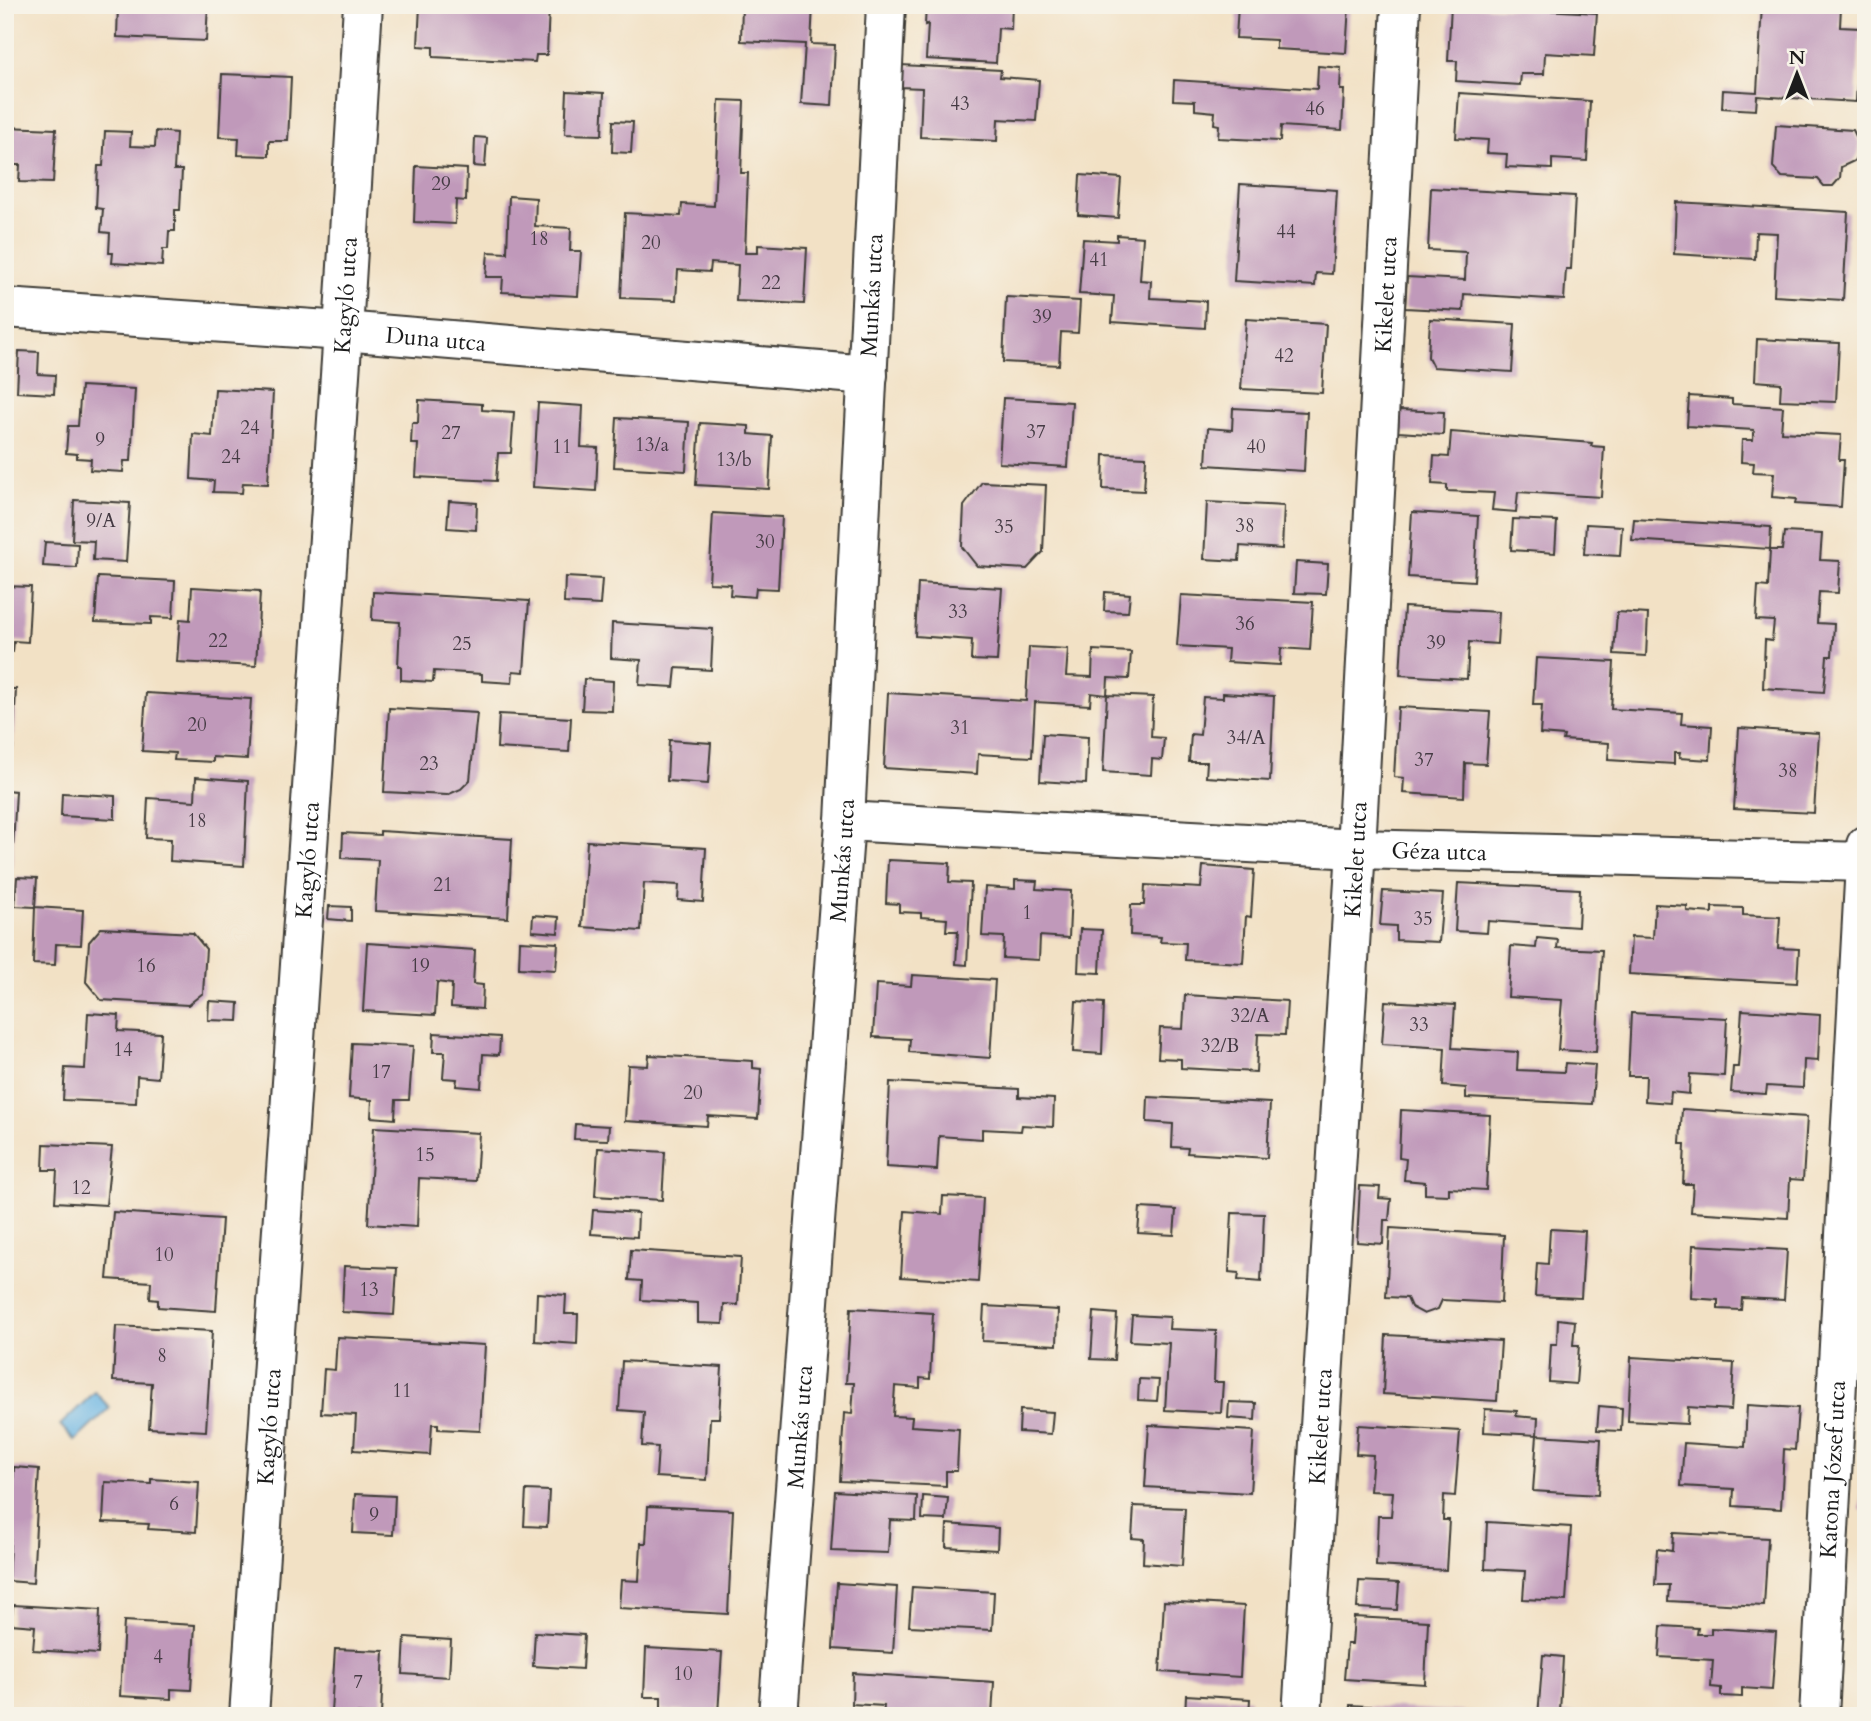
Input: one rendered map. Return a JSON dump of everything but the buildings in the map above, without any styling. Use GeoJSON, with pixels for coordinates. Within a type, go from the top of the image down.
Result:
{"type":"FeatureCollection","features":[{"type":"Feature","properties":{"kind":"street","name":"Kagyló utca"},"geometry":{"type":"LineString","coordinates":[[249,1716],[363,5]]}},
{"type":"Feature","properties":{"kind":"street","name":"Munkás utca"},"geometry":{"type":"LineString","coordinates":[[778,1716],[845,821],[886,5]]}},
{"type":"Feature","properties":{"kind":"street","name":"Kikelet utca"},"geometry":{"type":"LineString","coordinates":[[1302,1716],[1356,849],[1401,5]]}},
{"type":"Feature","properties":{"kind":"street","name":"Duna utca"},"geometry":{"type":"LineString","coordinates":[[5,309],[343,331],[868,375]]}},
{"type":"Feature","properties":{"kind":"street","name":"Géza utca"},"geometry":{"type":"LineString","coordinates":[[845,821],[1356,849],[1865,853]]}},
{"type":"Feature","properties":{"kind":"street","name":"Katona József utca"},"geometry":{"type":"LineString","coordinates":[[1819,1716],[1865,853]]}},
{"type":"Feature","properties":{"kind":"water"},"geometry":{"type":"Polygon","coordinates":[[[95,1392],[110,1408],[75,1441],[60,1425],[95,1392]]]}}]}
